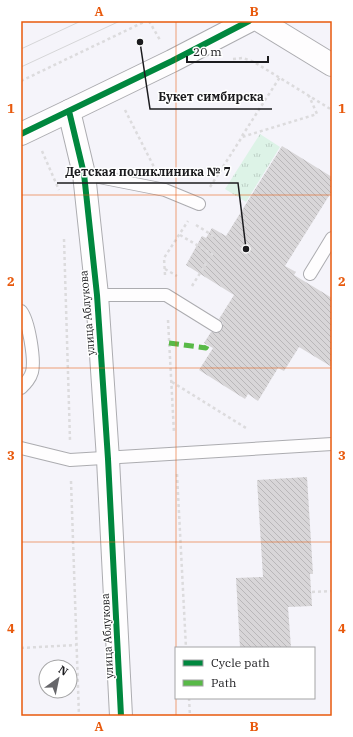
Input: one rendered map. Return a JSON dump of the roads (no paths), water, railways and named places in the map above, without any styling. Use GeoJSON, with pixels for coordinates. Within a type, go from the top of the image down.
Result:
{"type":"FeatureCollection","features":[{"type":"Feature","properties":{"kind":"street"},"geometry":{"type":"LineString","coordinates":[[26,131],[172,61],[249,21]]}},
{"type":"Feature","properties":{"kind":"street"},"geometry":{"type":"LineString","coordinates":[[260,21],[332,65]]}},
{"type":"Feature","properties":{"kind":"street","name":"улица Аблукова"},"geometry":{"type":"LineString","coordinates":[[69,111],[84,174],[97,295],[108,458],[121,716]]}},
{"type":"Feature","properties":{"kind":"lane"},"geometry":{"type":"LineString","coordinates":[[84,174],[166,190],[199,204]]}},
{"type":"Feature","properties":{"kind":"lane"},"geometry":{"type":"LineString","coordinates":[[310,274],[332,238]]}},
{"type":"Feature","properties":{"kind":"lane"},"geometry":{"type":"LineString","coordinates":[[97,295],[166,295],[216,326]]}},
{"type":"Feature","properties":{"kind":"lane"},"geometry":{"type":"LineString","coordinates":[[21,311],[27,322],[33,364],[29,379],[21,388]]}},
{"type":"Feature","properties":{"kind":"lane"},"geometry":{"type":"LineString","coordinates":[[21,448],[70,460],[332,444]]}},
{"type":"Feature","properties":{"kind":"tram line"},"geometry":{"type":"LineString","coordinates":[[21,49],[81,21]]}},
{"type":"Feature","properties":{"kind":"tram line"},"geometry":{"type":"LineString","coordinates":[[21,67],[120,21]]}},
{"type":"Feature","properties":{"kind":"place","name":"Букет симбирска"},"geometry":{"type":"Point","coordinates":[140,42]}},
{"type":"Feature","properties":{"kind":"place","name":"Детская поликлиника № 7"},"geometry":{"type":"Point","coordinates":[246,249]}}]}
